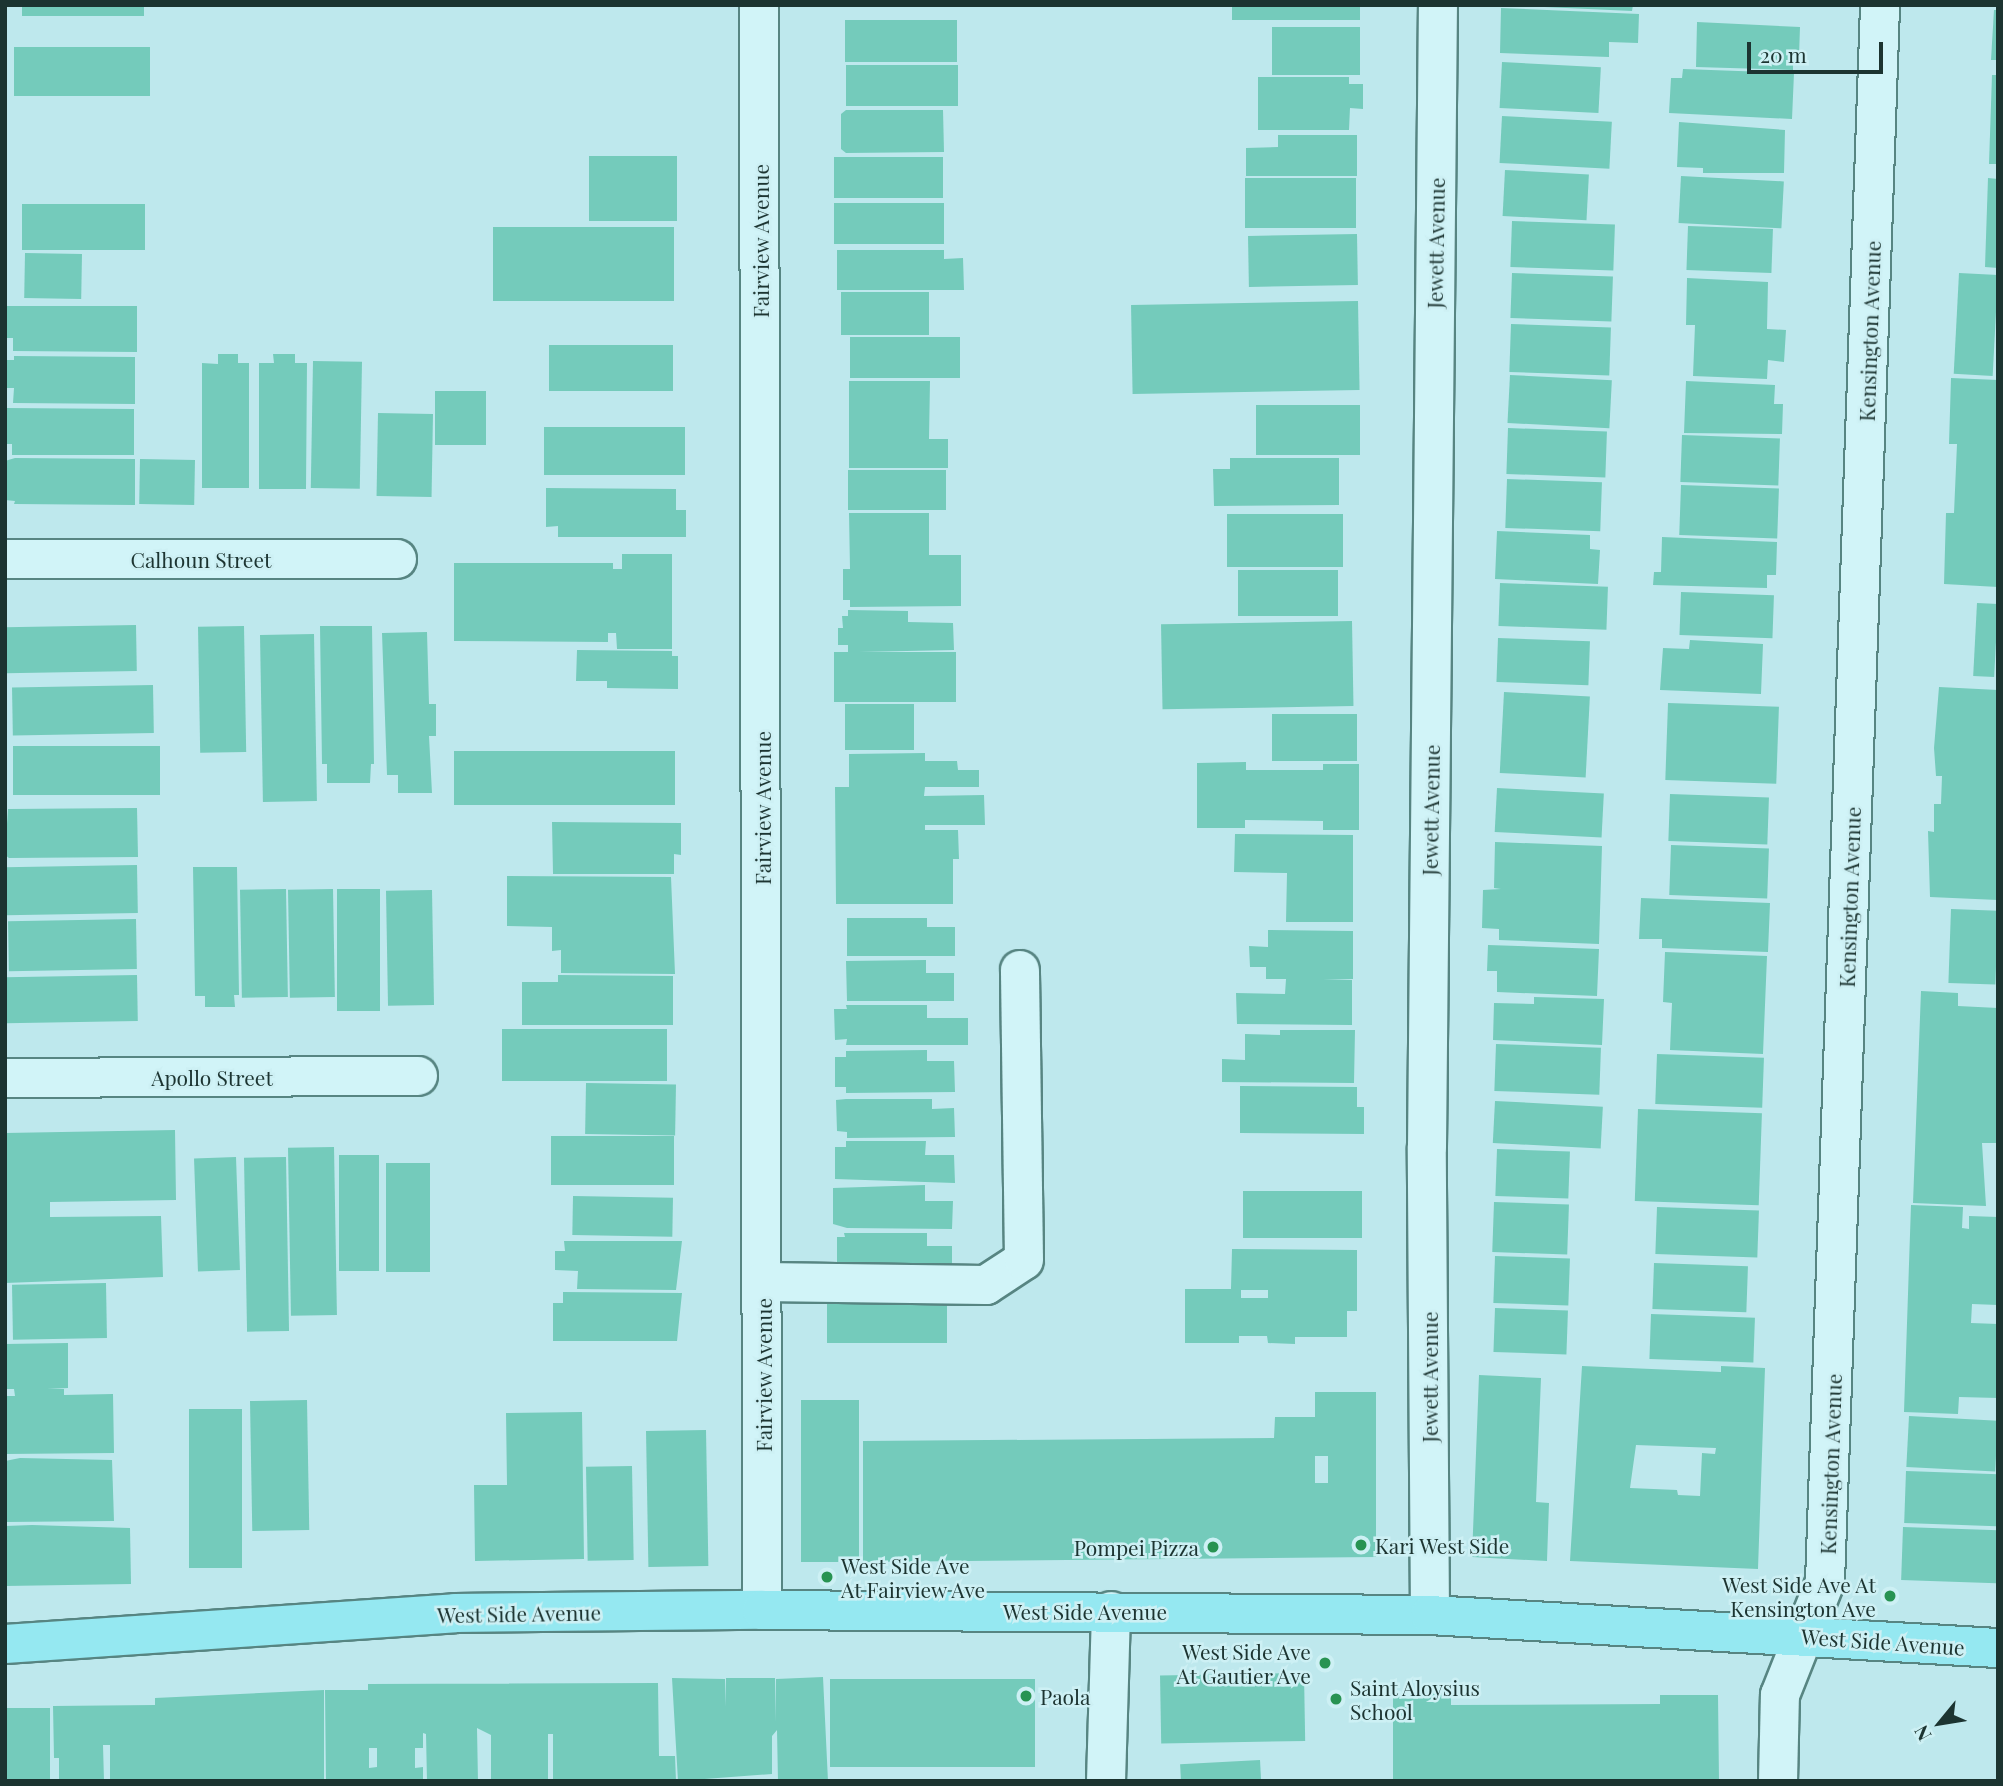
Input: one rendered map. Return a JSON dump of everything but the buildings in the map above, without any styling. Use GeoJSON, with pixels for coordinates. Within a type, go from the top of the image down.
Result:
{"type":"FeatureCollection","features":[{"type":"Feature","properties":{"kind":"main road","name":"West Side Avenue"},"geometry":{"type":"LineString","coordinates":[[5,1644],[455,1613],[762,1610],[1430,1615],[1998,1648]]}},
{"type":"Feature","properties":{"kind":"street","name":"Fairview Avenue"},"geometry":{"type":"LineString","coordinates":[[759,5],[762,1610]]}},
{"type":"Feature","properties":{"kind":"street","name":"Jewett Avenue"},"geometry":{"type":"LineString","coordinates":[[1430,1615],[1427,1147],[1438,5]]}},
{"type":"Feature","properties":{"kind":"street","name":"Kensington Avenue"},"geometry":{"type":"LineString","coordinates":[[1778,1781],[1780,1695],[1825,1582],[1880,5]]}},
{"type":"Feature","properties":{"kind":"street","name":"Calhoun Street"},"geometry":{"type":"LineString","coordinates":[[5,559],[397,559]]}},
{"type":"Feature","properties":{"kind":"street"},"geometry":{"type":"LineString","coordinates":[[763,1282],[986,1285],[1024,1260],[1020,970]]}},
{"type":"Feature","properties":{"kind":"street","name":"Apollo Street"},"geometry":{"type":"LineString","coordinates":[[5,1079],[418,1076]]}},
{"type":"Feature","properties":{"kind":"street"},"geometry":{"type":"LineString","coordinates":[[1106,1781],[1111,1611]]}},
{"type":"Feature","properties":{"kind":"place","name":"Kari West Side"},"geometry":{"type":"Point","coordinates":[1361,1545]}},
{"type":"Feature","properties":{"kind":"place","name":"Pompei Pizza"},"geometry":{"type":"Point","coordinates":[1213,1547]}},
{"type":"Feature","properties":{"kind":"place","name":"West Side Ave At Fairview Ave"},"geometry":{"type":"Point","coordinates":[827,1577]}},
{"type":"Feature","properties":{"kind":"place","name":"West Side Ave At Kensington Ave"},"geometry":{"type":"Point","coordinates":[1890,1596]}},
{"type":"Feature","properties":{"kind":"place","name":"West Side Ave At Gautier Ave"},"geometry":{"type":"Point","coordinates":[1325,1663]}},
{"type":"Feature","properties":{"kind":"place","name":"Paola"},"geometry":{"type":"Point","coordinates":[1026,1696]}},
{"type":"Feature","properties":{"kind":"place","name":"Saint Aloysius School"},"geometry":{"type":"Point","coordinates":[1336,1699]}}]}
